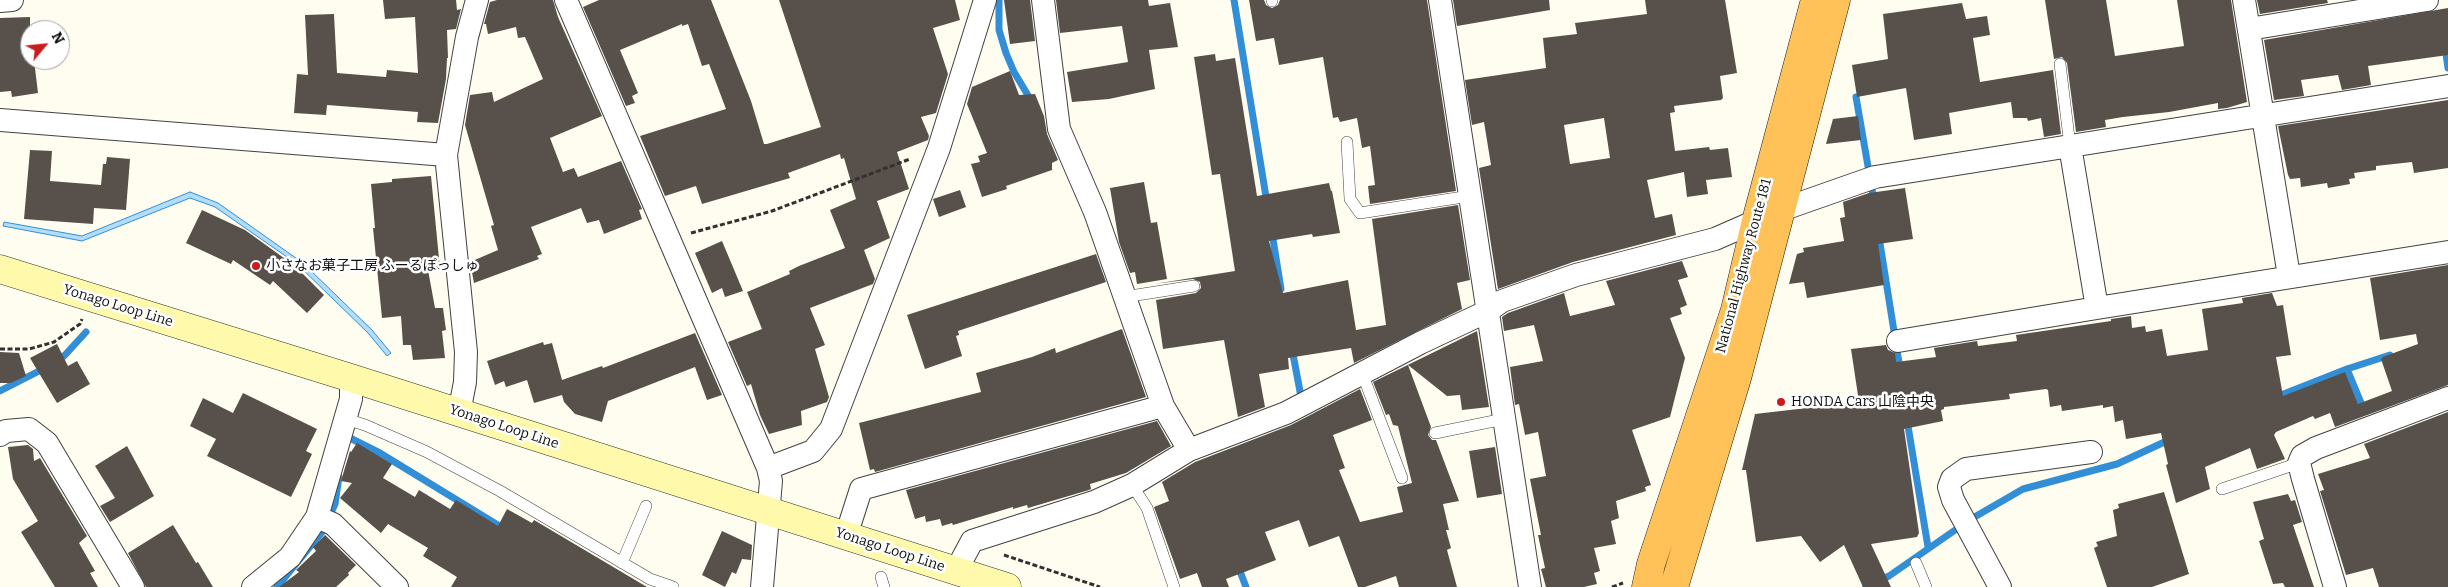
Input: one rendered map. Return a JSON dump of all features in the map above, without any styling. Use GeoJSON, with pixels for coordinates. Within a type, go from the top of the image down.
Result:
{"type":"FeatureCollection","features":[{"type":"Feature","properties":{"kind":"highway","name":"National Highway Route 181"},"geometry":{"type":"LineString","coordinates":[[1635,585],[1651,564],[1735,310],[1756,221],[1815,0]]}},
{"type":"Feature","properties":{"kind":"highway","name":"National Highway Route 181"},"geometry":{"type":"LineString","coordinates":[[1674,587],[1737,378],[1836,0]]}},
{"type":"Feature","properties":{"kind":"main road","name":"Yonago Loop Line"},"geometry":{"type":"LineString","coordinates":[[0,269],[351,378],[1007,587]]}},
{"type":"Feature","properties":{"kind":"street"},"geometry":{"type":"LineString","coordinates":[[0,1],[12,0]]}},
{"type":"Feature","properties":{"kind":"street"},"geometry":{"type":"LineString","coordinates":[[459,413],[466,382],[466,352],[446,155],[466,37],[478,0]]}},
{"type":"Feature","properties":{"kind":"street"},"geometry":{"type":"LineString","coordinates":[[566,0],[671,238],[768,468],[771,481],[762,587]]}},
{"type":"Feature","properties":{"kind":"street"},"geometry":{"type":"LineString","coordinates":[[768,468],[813,451],[831,429],[938,148],[985,0]]}},
{"type":"Feature","properties":{"kind":"street"},"geometry":{"type":"LineString","coordinates":[[1043,0],[1059,129],[1095,212],[1163,406],[1189,450]]}},
{"type":"Feature","properties":{"kind":"street"},"geometry":{"type":"LineString","coordinates":[[1440,0],[1530,587]]}},
{"type":"Feature","properties":{"kind":"street"},"geometry":{"type":"LineString","coordinates":[[2244,0],[2289,276]]}},
{"type":"Feature","properties":{"kind":"street"},"geometry":{"type":"LineString","coordinates":[[2249,29],[2427,0]]}},
{"type":"Feature","properties":{"kind":"street"},"geometry":{"type":"LineString","coordinates":[[956,571],[972,541],[1094,502],[1132,485],[1189,450],[1286,413],[1364,378],[1488,311],[1502,301],[1576,275],[1697,245],[1781,210],[1875,177],[2448,86]]}},
{"type":"Feature","properties":{"kind":"street"},"geometry":{"type":"LineString","coordinates":[[0,120],[446,155]]}},
{"type":"Feature","properties":{"kind":"street"},"geometry":{"type":"LineString","coordinates":[[2070,146],[2097,308]]}},
{"type":"Feature","properties":{"kind":"street"},"geometry":{"type":"LineString","coordinates":[[1898,341],[2289,276],[2448,252]]}},
{"type":"Feature","properties":{"kind":"street"},"geometry":{"type":"LineString","coordinates":[[253,587],[290,557],[317,517],[351,399],[351,378]]}},
{"type":"Feature","properties":{"kind":"street"},"geometry":{"type":"LineString","coordinates":[[2335,587],[2299,464],[2302,456],[2316,448],[2448,398]]}},
{"type":"Feature","properties":{"kind":"street"},"geometry":{"type":"LineString","coordinates":[[846,536],[861,489],[1163,406]]}},
{"type":"Feature","properties":{"kind":"street"},"geometry":{"type":"LineString","coordinates":[[0,435],[6,430],[29,429],[47,443],[133,587]]}},
{"type":"Feature","properties":{"kind":"street"},"geometry":{"type":"LineString","coordinates":[[2000,587],[1953,500],[1949,488],[1952,478],[1966,470],[2091,452]]}},
{"type":"Feature","properties":{"kind":"street"},"geometry":{"type":"LineString","coordinates":[[317,517],[333,524],[397,587]]}},
{"type":"Feature","properties":{"kind":"lane"},"geometry":{"type":"LineString","coordinates":[[2060,64],[2070,146]]}},
{"type":"Feature","properties":{"kind":"lane"},"geometry":{"type":"LineString","coordinates":[[1347,142],[1350,199],[1360,213],[1470,196]]}},
{"type":"Feature","properties":{"kind":"lane"},"geometry":{"type":"LineString","coordinates":[[1124,297],[1194,286]]}},
{"type":"Feature","properties":{"kind":"lane"},"geometry":{"type":"LineString","coordinates":[[1364,378],[1402,478]]}},
{"type":"Feature","properties":{"kind":"lane"},"geometry":{"type":"LineString","coordinates":[[346,419],[396,438],[476,478],[650,579],[673,587]]}},
{"type":"Feature","properties":{"kind":"lane"},"geometry":{"type":"LineString","coordinates":[[1434,433],[1504,419]]}},
{"type":"Feature","properties":{"kind":"lane"},"geometry":{"type":"LineString","coordinates":[[2222,489],[2299,464]]}},
{"type":"Feature","properties":{"kind":"lane"},"geometry":{"type":"LineString","coordinates":[[1132,485],[1147,508],[1174,587]]}},
{"type":"Feature","properties":{"kind":"lane"},"geometry":{"type":"LineString","coordinates":[[622,563],[646,506]]}},
{"type":"Feature","properties":{"kind":"lane"},"geometry":{"type":"LineString","coordinates":[[1916,563],[1926,587]]}},
{"type":"Feature","properties":{"kind":"path"},"geometry":{"type":"LineString","coordinates":[[671,238],[772,211],[938,148]]}},
{"type":"Feature","properties":{"kind":"path"},"geometry":{"type":"LineString","coordinates":[[0,349],[29,349],[54,342],[80,324],[82,319]]}},
{"type":"Feature","properties":{"kind":"path"},"geometry":{"type":"LineString","coordinates":[[1002,555],[1100,587]]}},
{"type":"Feature","properties":{"kind":"path"},"geometry":{"type":"LineString","coordinates":[[1612,587],[1635,585]]}},
{"type":"Feature","properties":{"kind":"water"},"geometry":{"type":"Polygon","coordinates":[[[190,192],[218,203],[303,263],[372,330],[391,353],[387,356],[368,333],[297,264],[215,207],[190,198],[82,241],[3,226],[4,222],[82,236],[190,192]]]}},
{"type":"Feature","properties":{"kind":"building"},"geometry":{"type":"Polygon","coordinates":[[[383,0],[456,0],[457,10],[461,9],[456,29],[447,30],[448,58],[446,79],[438,123],[417,122],[418,112],[327,105],[326,115],[294,113],[297,74],[308,75],[305,15],[334,14],[337,73],[386,77],[387,70],[418,73],[415,17],[385,19],[383,0]]]}},
{"type":"Feature","properties":{"kind":"building"},"geometry":{"type":"Polygon","coordinates":[[[497,0],[553,0],[558,17],[602,116],[550,138],[563,172],[574,168],[578,177],[621,161],[642,209],[639,210],[642,219],[604,234],[599,220],[587,223],[581,208],[531,227],[542,254],[537,256],[539,259],[474,283],[470,262],[498,250],[491,226],[494,225],[465,125],[470,95],[492,92],[494,102],[543,79],[525,37],[518,38],[516,27],[488,34],[486,24],[484,24],[490,2],[497,0]]]}},
{"type":"Feature","properties":{"kind":"building"},"geometry":{"type":"Polygon","coordinates":[[[599,0],[711,0],[751,101],[764,144],[767,144],[821,127],[779,0],[955,0],[960,20],[933,28],[948,74],[936,113],[921,117],[929,136],[928,140],[897,152],[909,189],[877,201],[890,238],[864,250],[875,279],[873,284],[810,308],[825,345],[815,349],[829,397],[827,402],[801,411],[802,425],[769,434],[760,415],[751,384],[747,386],[728,342],[762,329],[747,292],[790,274],[789,271],[799,266],[845,248],[830,210],[856,199],[844,158],[841,159],[840,154],[788,173],[790,178],[702,204],[696,186],[665,196],[640,136],[726,109],[709,64],[702,66],[688,24],[682,26],[682,24],[620,50],[638,93],[632,96],[635,103],[626,106],[583,7],[599,0]]]}},
{"type":"Feature","properties":{"kind":"building"},"geometry":{"type":"Polygon","coordinates":[[[1004,0],[1030,0],[1035,41],[1010,44],[1004,0]]]}},
{"type":"Feature","properties":{"kind":"building"},"geometry":{"type":"Polygon","coordinates":[[[1056,0],[1148,0],[1149,6],[1170,3],[1178,47],[1149,50],[1155,89],[1109,99],[1072,102],[1067,72],[1128,62],[1122,26],[1060,33],[1056,0]]]}},
{"type":"Feature","properties":{"kind":"building"},"geometry":{"type":"Polygon","coordinates":[[[1249,0],[1264,0],[1266,5],[1272,8],[1278,5],[1280,0],[1427,0],[1456,191],[1370,204],[1368,186],[1375,185],[1370,146],[1362,148],[1357,118],[1340,122],[1338,117],[1333,118],[1323,57],[1279,65],[1274,38],[1256,41],[1249,0]]]}},
{"type":"Feature","properties":{"kind":"building"},"geometry":{"type":"Polygon","coordinates":[[[1453,0],[1549,0],[1550,10],[1457,26],[1453,0]]]}},
{"type":"Feature","properties":{"kind":"building"},"geometry":{"type":"Polygon","coordinates":[[[1645,0],[1725,0],[1737,73],[1720,76],[1723,98],[1721,100],[1674,106],[1675,112],[1670,113],[1675,151],[1709,147],[1710,150],[1728,148],[1732,177],[1706,180],[1708,194],[1687,197],[1684,172],[1647,180],[1655,218],[1672,214],[1676,235],[1573,262],[1498,289],[1479,168],[1491,165],[1484,122],[1472,125],[1465,80],[1546,68],[1543,38],[1577,34],[1575,23],[1647,14],[1645,0]],[[1604,118],[1564,125],[1570,164],[1610,158],[1604,118]]]}},
{"type":"Feature","properties":{"kind":"building"},"geometry":{"type":"Polygon","coordinates":[[[2045,0],[2106,0],[2115,56],[2184,46],[2177,0],[2231,0],[2247,102],[2227,108],[2218,109],[2218,103],[2169,112],[2105,120],[2106,127],[2076,132],[2067,63],[2062,57],[2054,59],[2045,0]]]}},
{"type":"Feature","properties":{"kind":"building"},"geometry":{"type":"Polygon","coordinates":[[[2257,0],[2327,0],[2328,3],[2260,14],[2257,0]]]}},
{"type":"Feature","properties":{"kind":"building"},"geometry":{"type":"Polygon","coordinates":[[[1962,3],[1966,19],[1987,16],[1990,35],[1973,38],[1980,82],[2053,70],[2061,134],[2044,137],[2041,118],[2028,121],[2027,118],[2013,118],[2011,102],[1949,113],[1952,134],[1914,140],[1906,88],[1857,97],[1852,65],[1888,59],[1883,14],[1962,3]]]}},
{"type":"Feature","properties":{"kind":"building"},"geometry":{"type":"Polygon","coordinates":[[[2448,8],[2448,55],[2368,66],[2371,85],[2342,90],[2338,75],[2301,80],[2304,96],[2274,100],[2264,40],[2448,8]]]}},
{"type":"Feature","properties":{"kind":"building"},"geometry":{"type":"Polygon","coordinates":[[[30,17],[30,20],[20,20],[20,70],[35,70],[38,93],[12,97],[11,91],[0,92],[0,18],[30,17]]]}},
{"type":"Feature","properties":{"kind":"building"},"geometry":{"type":"Polygon","coordinates":[[[1215,54],[1216,61],[1235,58],[1257,196],[1329,183],[1332,191],[1340,233],[1313,237],[1312,234],[1269,241],[1283,293],[1348,280],[1356,330],[1386,325],[1372,219],[1458,205],[1470,280],[1457,283],[1462,309],[1354,363],[1351,348],[1288,358],[1289,369],[1259,374],[1265,407],[1238,417],[1224,340],[1163,349],[1156,300],[1196,293],[1201,288],[1200,282],[1193,279],[1154,284],[1235,271],[1220,174],[1212,175],[1194,57],[1215,54]]]}},
{"type":"Feature","properties":{"kind":"building"},"geometry":{"type":"Polygon","coordinates":[[[1010,71],[1019,95],[1035,94],[1044,116],[1047,134],[1058,160],[1052,163],[1052,170],[1006,186],[1007,189],[982,197],[971,164],[980,162],[978,156],[987,153],[967,104],[972,87],[1010,71]]]}},
{"type":"Feature","properties":{"kind":"building"},"geometry":{"type":"Polygon","coordinates":[[[2448,100],[2448,168],[2414,173],[2412,162],[2376,166],[2376,170],[2354,173],[2355,178],[2349,179],[2350,184],[2328,188],[2327,183],[2301,187],[2300,178],[2290,179],[2288,175],[2278,126],[2448,100]]]}},
{"type":"Feature","properties":{"kind":"building"},"geometry":{"type":"Polygon","coordinates":[[[1858,116],[1861,140],[1826,144],[1833,119],[1858,116]]]}},
{"type":"Feature","properties":{"kind":"building"},"geometry":{"type":"Polygon","coordinates":[[[30,150],[52,151],[50,181],[101,185],[103,164],[106,164],[107,157],[130,159],[126,210],[94,208],[93,224],[24,219],[30,150]]]}},
{"type":"Feature","properties":{"kind":"building"},"geometry":{"type":"Polygon","coordinates":[[[431,176],[440,269],[428,270],[435,308],[443,308],[446,330],[442,331],[445,358],[413,360],[411,345],[403,345],[401,316],[382,318],[373,228],[375,228],[371,184],[392,182],[392,179],[431,176]]]}},
{"type":"Feature","properties":{"kind":"building"},"geometry":{"type":"Polygon","coordinates":[[[1144,182],[1151,223],[1157,222],[1167,279],[1137,284],[1135,272],[1130,273],[1119,242],[1110,188],[1144,182]]]}},
{"type":"Feature","properties":{"kind":"building"},"geometry":{"type":"Polygon","coordinates":[[[1905,188],[1913,239],[1878,244],[1884,285],[1807,298],[1804,282],[1789,284],[1797,254],[1804,252],[1803,248],[1844,241],[1840,218],[1845,217],[1843,202],[1869,193],[1905,188]]]}},
{"type":"Feature","properties":{"kind":"building"},"geometry":{"type":"Polygon","coordinates":[[[960,190],[966,207],[939,217],[933,199],[960,190]]]}},
{"type":"Feature","properties":{"kind":"building"},"geometry":{"type":"Polygon","coordinates":[[[202,210],[245,230],[295,266],[324,295],[307,313],[273,281],[270,285],[233,260],[231,264],[186,243],[202,210]]]}},
{"type":"Feature","properties":{"kind":"building"},"geometry":{"type":"Polygon","coordinates":[[[722,241],[743,291],[725,297],[722,288],[712,293],[695,253],[722,241]]]}},
{"type":"Feature","properties":{"kind":"building"},"geometry":{"type":"Polygon","coordinates":[[[1096,254],[1106,282],[958,331],[959,335],[956,336],[962,356],[925,369],[907,315],[1096,254]]]}},
{"type":"Feature","properties":{"kind":"building"},"geometry":{"type":"Polygon","coordinates":[[[1682,261],[1688,277],[1678,280],[1687,305],[1680,308],[1682,314],[1670,318],[1685,358],[1670,417],[1632,430],[1651,485],[1645,487],[1646,491],[1616,501],[1619,518],[1611,521],[1616,544],[1594,548],[1600,571],[1594,573],[1597,584],[1584,587],[1546,587],[1541,569],[1545,568],[1538,535],[1541,535],[1530,479],[1546,476],[1538,432],[1525,435],[1519,404],[1515,405],[1510,367],[1543,361],[1534,325],[1504,331],[1502,317],[1508,313],[1564,293],[1570,316],[1615,305],[1606,281],[1682,261]]]}},
{"type":"Feature","properties":{"kind":"building"},"geometry":{"type":"Polygon","coordinates":[[[2448,265],[2448,385],[2335,427],[2330,413],[2315,419],[2313,416],[2276,432],[2274,435],[2285,459],[2257,469],[2250,448],[2205,467],[2210,489],[2176,503],[2166,465],[2168,464],[2161,433],[2126,439],[2123,420],[2115,422],[2113,406],[2103,408],[2103,405],[2062,411],[2061,405],[2050,407],[2048,390],[2046,389],[2009,394],[2010,399],[1944,407],[1941,410],[1943,421],[1904,429],[1919,533],[1917,537],[1871,544],[1891,587],[1863,587],[1844,545],[1820,562],[1801,536],[1756,542],[1746,470],[1742,470],[1755,414],[1859,402],[1851,349],[1886,345],[1888,350],[1895,353],[1896,362],[1936,357],[1934,348],[1977,341],[1978,346],[2017,341],[2016,335],[2111,321],[2111,319],[2131,316],[2132,328],[2145,326],[2146,332],[2162,329],[2167,356],[2208,350],[2202,309],[2243,303],[2242,298],[2272,293],[2277,306],[2283,305],[2291,355],[2276,357],[2283,396],[2345,372],[2358,404],[2392,391],[2381,359],[2383,357],[2418,344],[2416,334],[2380,340],[2370,278],[2448,265]]]}},
{"type":"Feature","properties":{"kind":"building"},"geometry":{"type":"Polygon","coordinates":[[[1122,329],[1146,397],[875,472],[874,469],[870,470],[859,423],[981,392],[976,373],[1032,357],[1055,348],[1056,353],[1122,329]]]}},
{"type":"Feature","properties":{"kind":"building"},"geometry":{"type":"Polygon","coordinates":[[[1477,331],[1489,407],[1462,410],[1460,395],[1447,396],[1408,365],[1431,427],[1428,435],[1432,440],[1436,440],[1459,501],[1443,504],[1449,530],[1446,530],[1451,548],[1447,550],[1457,587],[1399,587],[1396,576],[1365,587],[1358,587],[1339,536],[1309,547],[1299,520],[1265,532],[1276,560],[1226,579],[1229,587],[1202,587],[1197,573],[1180,579],[1154,507],[1169,501],[1162,482],[1195,462],[1291,425],[1360,389],[1372,420],[1333,435],[1345,468],[1339,470],[1360,522],[1403,512],[1397,487],[1412,483],[1398,426],[1393,425],[1389,414],[1386,415],[1373,382],[1477,331]]]}},
{"type":"Feature","properties":{"kind":"building"},"geometry":{"type":"Polygon","coordinates":[[[695,333],[722,395],[707,400],[695,367],[608,401],[602,422],[575,414],[564,402],[562,395],[534,403],[527,380],[506,387],[504,381],[495,385],[487,361],[543,342],[544,345],[552,343],[562,380],[602,366],[603,368],[695,333]]]}},
{"type":"Feature","properties":{"kind":"building"},"geometry":{"type":"Polygon","coordinates":[[[57,344],[68,366],[77,361],[90,384],[57,403],[30,358],[57,344]]]}},
{"type":"Feature","properties":{"kind":"building"},"geometry":{"type":"Polygon","coordinates":[[[0,352],[19,353],[26,376],[11,383],[0,383],[0,352]]]}},
{"type":"Feature","properties":{"kind":"building"},"geometry":{"type":"Polygon","coordinates":[[[243,393],[317,429],[306,451],[312,454],[291,497],[207,456],[216,439],[190,426],[203,398],[233,413],[243,393]]]}},
{"type":"Feature","properties":{"kind":"building"},"geometry":{"type":"Polygon","coordinates":[[[2448,412],[2448,587],[2379,587],[2373,568],[2346,575],[2320,491],[2324,490],[2318,474],[2370,458],[2364,444],[2448,412]]]}},
{"type":"Feature","properties":{"kind":"building"},"geometry":{"type":"Polygon","coordinates":[[[1157,421],[1171,446],[1126,473],[1090,484],[1091,489],[1089,490],[1028,508],[1027,505],[1013,509],[1013,507],[953,525],[952,523],[942,526],[940,519],[926,522],[925,516],[915,519],[906,490],[1157,421]]]}},
{"type":"Feature","properties":{"kind":"building"},"geometry":{"type":"Polygon","coordinates":[[[357,443],[392,464],[383,478],[415,497],[419,490],[450,509],[456,500],[498,526],[507,509],[532,523],[534,520],[647,587],[451,587],[457,577],[423,556],[428,548],[388,524],[381,533],[340,498],[352,483],[341,481],[350,451],[357,443]]]}},
{"type":"Feature","properties":{"kind":"building"},"geometry":{"type":"Polygon","coordinates":[[[28,445],[33,449],[34,461],[40,458],[87,536],[79,543],[95,571],[90,573],[98,587],[55,587],[21,532],[38,521],[13,479],[8,447],[28,445]]]}},
{"type":"Feature","properties":{"kind":"building"},"geometry":{"type":"Polygon","coordinates":[[[127,446],[154,496],[110,522],[100,506],[115,498],[95,466],[127,446]]]}},
{"type":"Feature","properties":{"kind":"building"},"geometry":{"type":"Polygon","coordinates":[[[1495,447],[1502,494],[1477,498],[1469,451],[1495,447]]]}},
{"type":"Feature","properties":{"kind":"building"},"geometry":{"type":"Polygon","coordinates":[[[2164,492],[2189,574],[2152,587],[2107,587],[2094,548],[2098,546],[2096,542],[2117,536],[2113,510],[2119,508],[2118,504],[2164,492]]]}},
{"type":"Feature","properties":{"kind":"building"},"geometry":{"type":"Polygon","coordinates":[[[2288,494],[2291,501],[2295,500],[2302,522],[2293,525],[2314,587],[2285,587],[2283,583],[2273,584],[2259,541],[2264,539],[2253,502],[2288,494]]]}},
{"type":"Feature","properties":{"kind":"building"},"geometry":{"type":"Polygon","coordinates":[[[173,525],[213,587],[146,587],[128,553],[173,525]]]}},
{"type":"Feature","properties":{"kind":"building"},"geometry":{"type":"Polygon","coordinates":[[[722,531],[752,545],[751,560],[742,559],[736,574],[732,572],[725,587],[702,575],[722,531]]]}},
{"type":"Feature","properties":{"kind":"building"},"geometry":{"type":"Polygon","coordinates":[[[325,535],[356,565],[348,573],[349,575],[336,587],[279,587],[299,572],[296,570],[316,551],[313,547],[325,535]]]}},
{"type":"Feature","properties":{"kind":"waterway"},"geometry":{"type":"LineString","coordinates":[[999,0],[999,30],[1006,53],[1014,72],[1032,102]]}},
{"type":"Feature","properties":{"kind":"waterway"},"geometry":{"type":"LineString","coordinates":[[1234,0],[1267,203]]}},
{"type":"Feature","properties":{"kind":"waterway"},"geometry":{"type":"LineString","coordinates":[[2445,47],[2448,68]]}},
{"type":"Feature","properties":{"kind":"waterway"},"geometry":{"type":"LineString","coordinates":[[1856,97],[1874,201]]}},
{"type":"Feature","properties":{"kind":"waterway"},"geometry":{"type":"LineString","coordinates":[[1272,233],[1281,289]]}},
{"type":"Feature","properties":{"kind":"waterway"},"geometry":{"type":"LineString","coordinates":[[1879,237],[1900,369]]}},
{"type":"Feature","properties":{"kind":"waterway"},"geometry":{"type":"LineString","coordinates":[[56,362],[86,332]]}},
{"type":"Feature","properties":{"kind":"waterway"},"geometry":{"type":"LineString","coordinates":[[1292,349],[1302,402]]}},
{"type":"Feature","properties":{"kind":"waterway"},"geometry":{"type":"LineString","coordinates":[[2276,397],[2347,369],[2390,355]]}},
{"type":"Feature","properties":{"kind":"waterway"},"geometry":{"type":"LineString","coordinates":[[0,391],[45,368]]}},
{"type":"Feature","properties":{"kind":"waterway"},"geometry":{"type":"LineString","coordinates":[[2347,369],[2364,410]]}},
{"type":"Feature","properties":{"kind":"waterway"},"geometry":{"type":"LineString","coordinates":[[1907,420],[1928,547]]}},
{"type":"Feature","properties":{"kind":"waterway"},"geometry":{"type":"LineString","coordinates":[[346,442],[348,437],[380,453],[506,530]]}},
{"type":"Feature","properties":{"kind":"waterway"},"geometry":{"type":"LineString","coordinates":[[1866,587],[1889,576],[1971,519],[2023,489],[2117,464],[2171,439]]}},
{"type":"Feature","properties":{"kind":"waterway"},"geometry":{"type":"LineString","coordinates":[[277,587],[322,532],[335,504],[339,477]]}},
{"type":"Feature","properties":{"kind":"waterway"},"geometry":{"type":"LineString","coordinates":[[1238,566],[1246,587]]}},
{"type":"Feature","properties":{"kind":"place","name":"小さなお菓子工房 ふーるぽっしゅ"},"geometry":{"type":"Point","coordinates":[256,266]}},
{"type":"Feature","properties":{"kind":"place","name":"HONDA Cars 山陰中央"},"geometry":{"type":"Point","coordinates":[1781,402]}}]}
